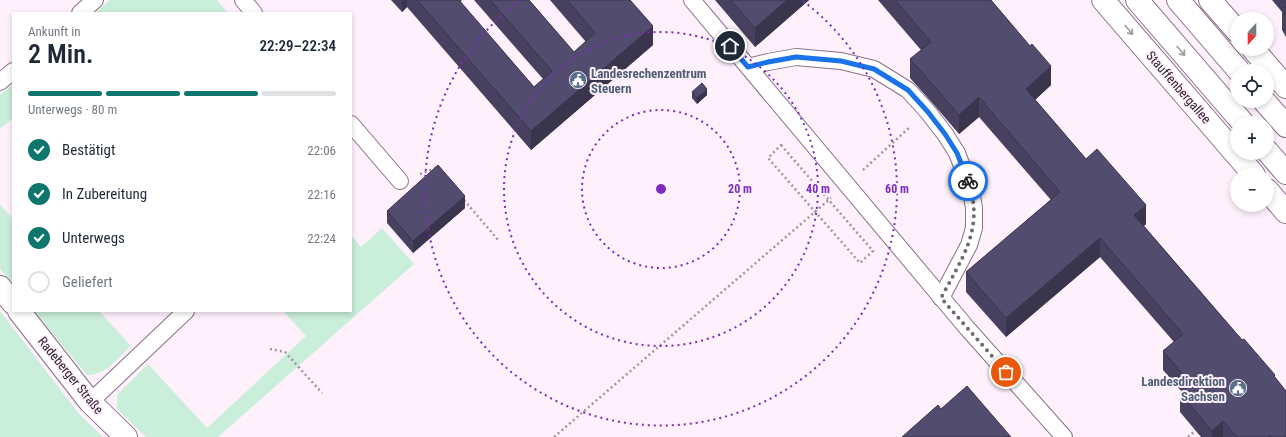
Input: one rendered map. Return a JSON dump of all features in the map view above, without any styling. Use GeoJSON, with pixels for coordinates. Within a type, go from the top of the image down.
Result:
{"type":"FeatureCollection","features":[{"type":"Feature","properties":{"kind":"main road","name":"Stauffenbergallee"},"geometry":{"type":"LineString","coordinates":[[1103,0],[1248,168]]}},
{"type":"Feature","properties":{"kind":"main road"},"geometry":{"type":"LineString","coordinates":[[1137,0],[1237,116]]}},
{"type":"Feature","properties":{"kind":"main road"},"geometry":{"type":"LineString","coordinates":[[1178,0],[1233,64]]}},
{"type":"Feature","properties":{"kind":"main road"},"geometry":{"type":"LineString","coordinates":[[1210,0],[1230,23]]}},
{"type":"Feature","properties":{"kind":"main road"},"geometry":{"type":"LineString","coordinates":[[1259,56],[1286,87]]}},
{"type":"Feature","properties":{"kind":"main road"},"geometry":{"type":"LineString","coordinates":[[1270,108],[1286,126]]}},
{"type":"Feature","properties":{"kind":"main road"},"geometry":{"type":"LineString","coordinates":[[1274,159],[1286,173]]}},
{"type":"Feature","properties":{"kind":"main road"},"geometry":{"type":"LineString","coordinates":[[1274,198],[1286,212]]}},
{"type":"Feature","properties":{"kind":"main road"},"geometry":{"type":"LineString","coordinates":[[0,287],[12,302]]}},
{"type":"Feature","properties":{"kind":"main road","name":"Radeberger Straße"},"geometry":{"type":"LineString","coordinates":[[20,312],[90,402],[126,437]]}},
{"type":"Feature","properties":{"kind":"lane"},"geometry":{"type":"LineString","coordinates":[[81,12],[95,0]]}},
{"type":"Feature","properties":{"kind":"lane"},"geometry":{"type":"LineString","coordinates":[[243,0],[253,12]]}},
{"type":"Feature","properties":{"kind":"lane"},"geometry":{"type":"LineString","coordinates":[[692,0],[941,298],[1064,437]]}},
{"type":"Feature","properties":{"kind":"lane"},"geometry":{"type":"LineString","coordinates":[[748,67],[796,57],[841,61],[874,69],[908,90],[928,112],[957,153],[971,190],[974,208],[974,228],[969,245],[941,298]]}},
{"type":"Feature","properties":{"kind":"lane"},"geometry":{"type":"LineString","coordinates":[[0,82],[12,72]]}},
{"type":"Feature","properties":{"kind":"lane"},"geometry":{"type":"LineString","coordinates":[[352,125],[400,181]]}},
{"type":"Feature","properties":{"kind":"lane"},"geometry":{"type":"LineString","coordinates":[[90,402],[185,312]]}},
{"type":"Feature","properties":{"kind":"path"},"geometry":{"type":"LineString","coordinates":[[846,185],[928,112]]}},
{"type":"Feature","properties":{"kind":"path"},"geometry":{"type":"LineString","coordinates":[[781,145],[873,251],[860,263],[816,212],[768,158],[781,145]]}},
{"type":"Feature","properties":{"kind":"path"},"geometry":{"type":"LineString","coordinates":[[400,181],[436,168],[440,174]]}},
{"type":"Feature","properties":{"kind":"path"},"geometry":{"type":"LineString","coordinates":[[460,196],[499,241]]}},
{"type":"Feature","properties":{"kind":"path"},"geometry":{"type":"LineString","coordinates":[[554,437],[829,200]]}},
{"type":"Feature","properties":{"kind":"path"},"geometry":{"type":"LineString","coordinates":[[270,349],[285,352],[322,393]]}},
{"type":"Feature","properties":{"kind":"path"},"geometry":{"type":"LineString","coordinates":[[1188,437],[1196,430]]}},
{"type":"Feature","properties":{"kind":"green space"},"geometry":{"type":"Polygon","coordinates":[[[110,0],[217,0],[227,12],[96,12],[110,0]]]}},
{"type":"Feature","properties":{"kind":"green space"},"geometry":{"type":"Polygon","coordinates":[[[12,85],[12,119],[0,129],[0,95],[12,85]]]}},
{"type":"Feature","properties":{"kind":"green space"},"geometry":{"type":"Polygon","coordinates":[[[0,205],[12,218],[12,284],[0,269],[0,205]]]}},
{"type":"Feature","properties":{"kind":"green space"},"geometry":{"type":"Polygon","coordinates":[[[382,228],[414,264],[218,437],[146,437],[117,409],[117,395],[148,364],[207,428],[306,336],[284,312],[352,312],[352,236],[361,247],[382,228]]]}},
{"type":"Feature","properties":{"kind":"green space"},"geometry":{"type":"Polygon","coordinates":[[[0,311],[79,414],[103,437],[0,437],[0,311]]]}},
{"type":"Feature","properties":{"kind":"green space"},"geometry":{"type":"Polygon","coordinates":[[[35,312],[100,312],[131,346],[106,369],[87,375],[35,312]]]}},
{"type":"Feature","properties":{"kind":"building"},"geometry":{"type":"Polygon","coordinates":[[[417,0],[459,0],[534,87],[552,71],[490,0],[529,0],[574,52],[595,33],[567,0],[630,0],[653,26],[531,131],[417,0]]]}},
{"type":"Feature","properties":{"kind":"building"},"geometry":{"type":"Polygon","coordinates":[[[731,0],[787,0],[755,28],[731,0]]]}},
{"type":"Feature","properties":{"kind":"building"},"geometry":{"type":"Polygon","coordinates":[[[895,0],[991,0],[1030,46],[1032,44],[1051,66],[1026,89],[1086,159],[1097,149],[1146,205],[1134,215],[1242,340],[1244,339],[1275,375],[1274,376],[1286,391],[1286,437],[1271,437],[1270,435],[1268,437],[1237,437],[1223,421],[1212,431],[1180,393],[1191,384],[1163,351],[1183,334],[1100,238],[1006,318],[966,272],[1060,192],[979,97],[959,115],[910,59],[931,42],[895,0]]]}},
{"type":"Feature","properties":{"kind":"building"},"geometry":{"type":"Polygon","coordinates":[[[1286,7],[1286,15],[1282,8],[1286,7]]]}},
{"type":"Feature","properties":{"kind":"building"},"geometry":{"type":"Polygon","coordinates":[[[702,83],[707,89],[697,98],[692,92],[702,83]]]}},
{"type":"Feature","properties":{"kind":"building"},"geometry":{"type":"Polygon","coordinates":[[[438,165],[465,196],[413,241],[387,211],[438,165]]]}},
{"type":"Feature","properties":{"kind":"building"},"geometry":{"type":"Polygon","coordinates":[[[967,386],[1011,437],[902,437],[938,405],[941,409],[967,386]]]}},
{"type":"Feature","properties":{"kind":"way so far"},"geometry":{"type":"LineString","coordinates":[[968,181],[974,208],[974,228],[969,245],[941,298],[1006,372]]}},
{"type":"Feature","properties":{"kind":"place","name":"Landesrechenzentrum Steuern"},"geometry":{"type":"Point","coordinates":[578,80]}},
{"type":"Feature","properties":{"kind":"place","name":"Landesdirektion Sachsen"},"geometry":{"type":"Point","coordinates":[1238,388]}},
{"type":"Feature","properties":{"kind":"route"},"geometry":{"type":"LineString","coordinates":[[730,46],[748,67],[796,57],[841,61],[874,69],[908,90],[928,112],[957,153],[968,181]]}}]}
